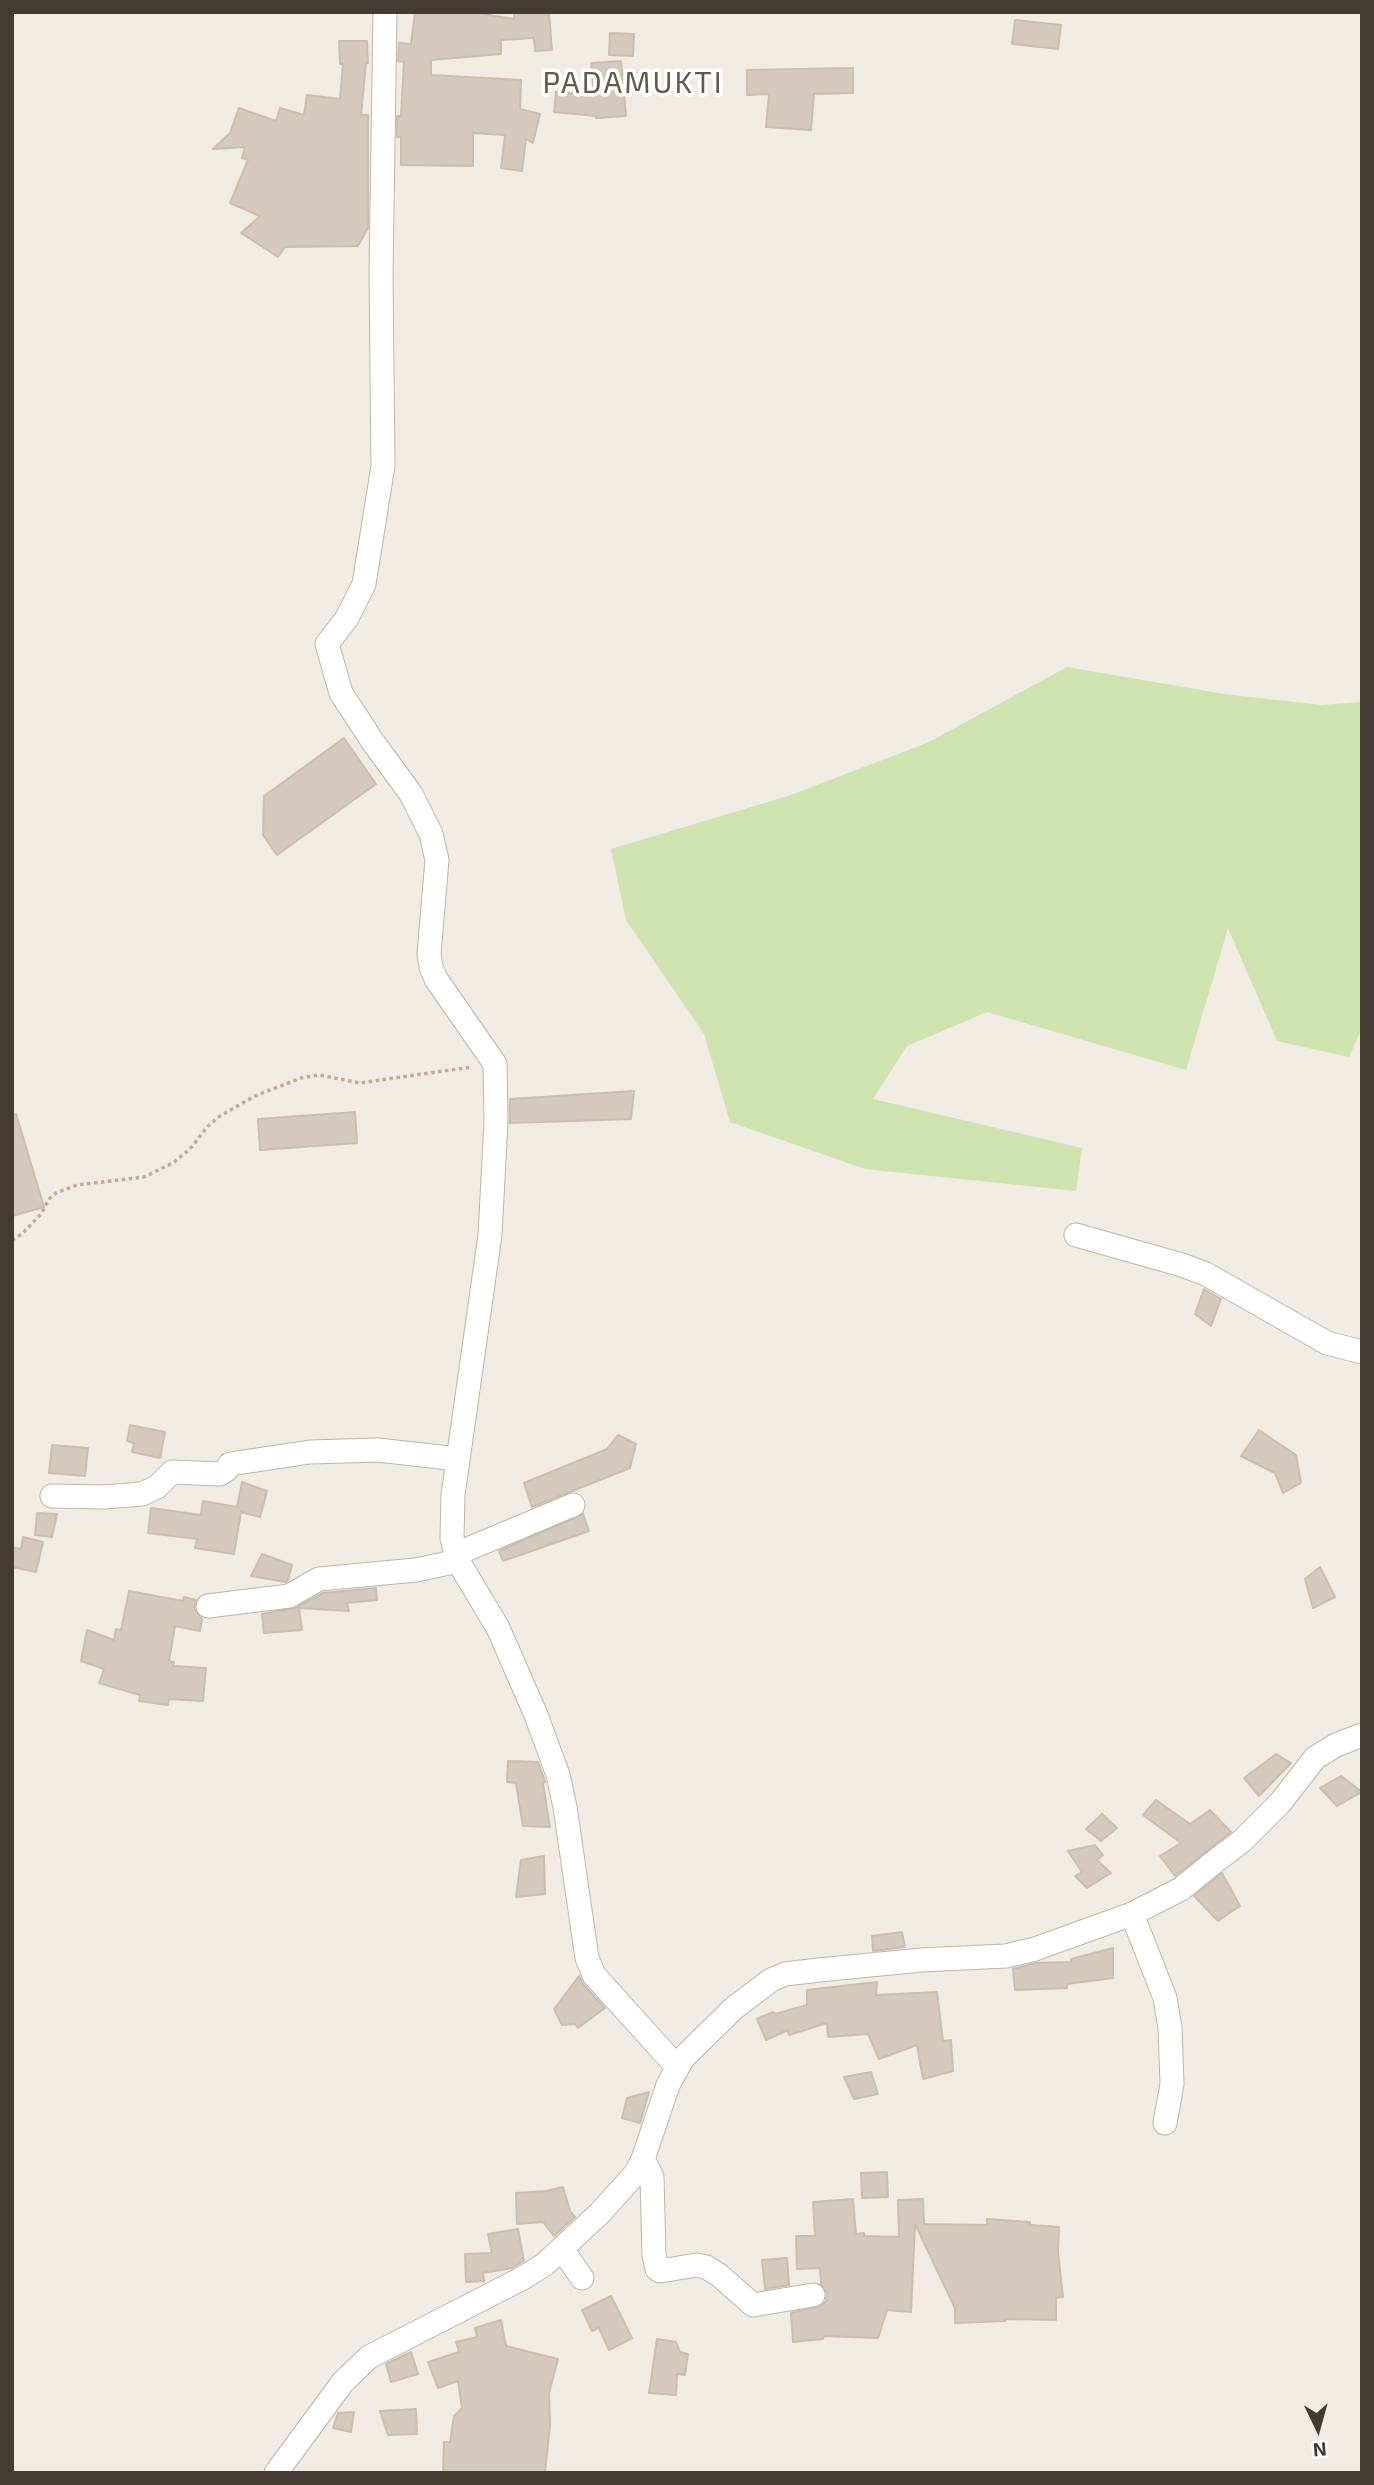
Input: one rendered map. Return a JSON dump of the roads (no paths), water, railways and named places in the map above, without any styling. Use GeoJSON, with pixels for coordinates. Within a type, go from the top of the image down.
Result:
{"type":"FeatureCollection","features":[{"type":"Feature","properties":{"kind":"street"},"geometry":{"type":"LineString","coordinates":[[385,12],[381,274],[383,466],[364,584],[347,618],[327,644],[341,693],[411,794],[431,834],[437,860],[429,954],[431,967],[436,979],[495,1064],[498,1089],[490,1235],[458,1459],[451,1517],[452,1538],[457,1558],[498,1629],[536,1715],[558,1775],[587,1958],[594,1975],[677,2067]]}},
{"type":"Feature","properties":{"kind":"street"},"geometry":{"type":"LineString","coordinates":[[1076,1235],[1206,1274],[1327,1343],[1362,1352]]}},
{"type":"Feature","properties":{"kind":"street"},"geometry":{"type":"LineString","coordinates":[[52,1496],[142,1494],[157,1487],[172,1472],[219,1474],[230,1464],[310,1452],[378,1450],[458,1459]]}},
{"type":"Feature","properties":{"kind":"street"},"geometry":{"type":"LineString","coordinates":[[208,1606],[289,1596],[319,1578],[406,1571],[457,1558],[573,1505]]}},
{"type":"Feature","properties":{"kind":"street"},"geometry":{"type":"LineString","coordinates":[[276,2473],[343,2382],[369,2357],[545,2264],[623,2190],[643,2159],[668,2085],[677,2067],[691,2048],[734,2008],[771,1980],[785,1974],[1006,1956],[1035,1949],[1132,1914],[1181,1889],[1242,1841],[1280,1803],[1315,1758],[1336,1745],[1362,1735]]}},
{"type":"Feature","properties":{"kind":"street"},"geometry":{"type":"LineString","coordinates":[[1132,1914],[1165,1998],[1168,2016],[1173,2054],[1166,2123]]}},
{"type":"Feature","properties":{"kind":"street"},"geometry":{"type":"LineString","coordinates":[[643,2159],[652,2177],[654,2255],[657,2269],[660,2271],[697,2265],[706,2267],[753,2305],[813,2295]]}},
{"type":"Feature","properties":{"kind":"street"},"geometry":{"type":"LineString","coordinates":[[562,2249],[582,2278]]}},
{"type":"Feature","properties":{"kind":"district","name":"PADAMUKTI"},"geometry":{"type":"Point","coordinates":[633,83]}}]}
